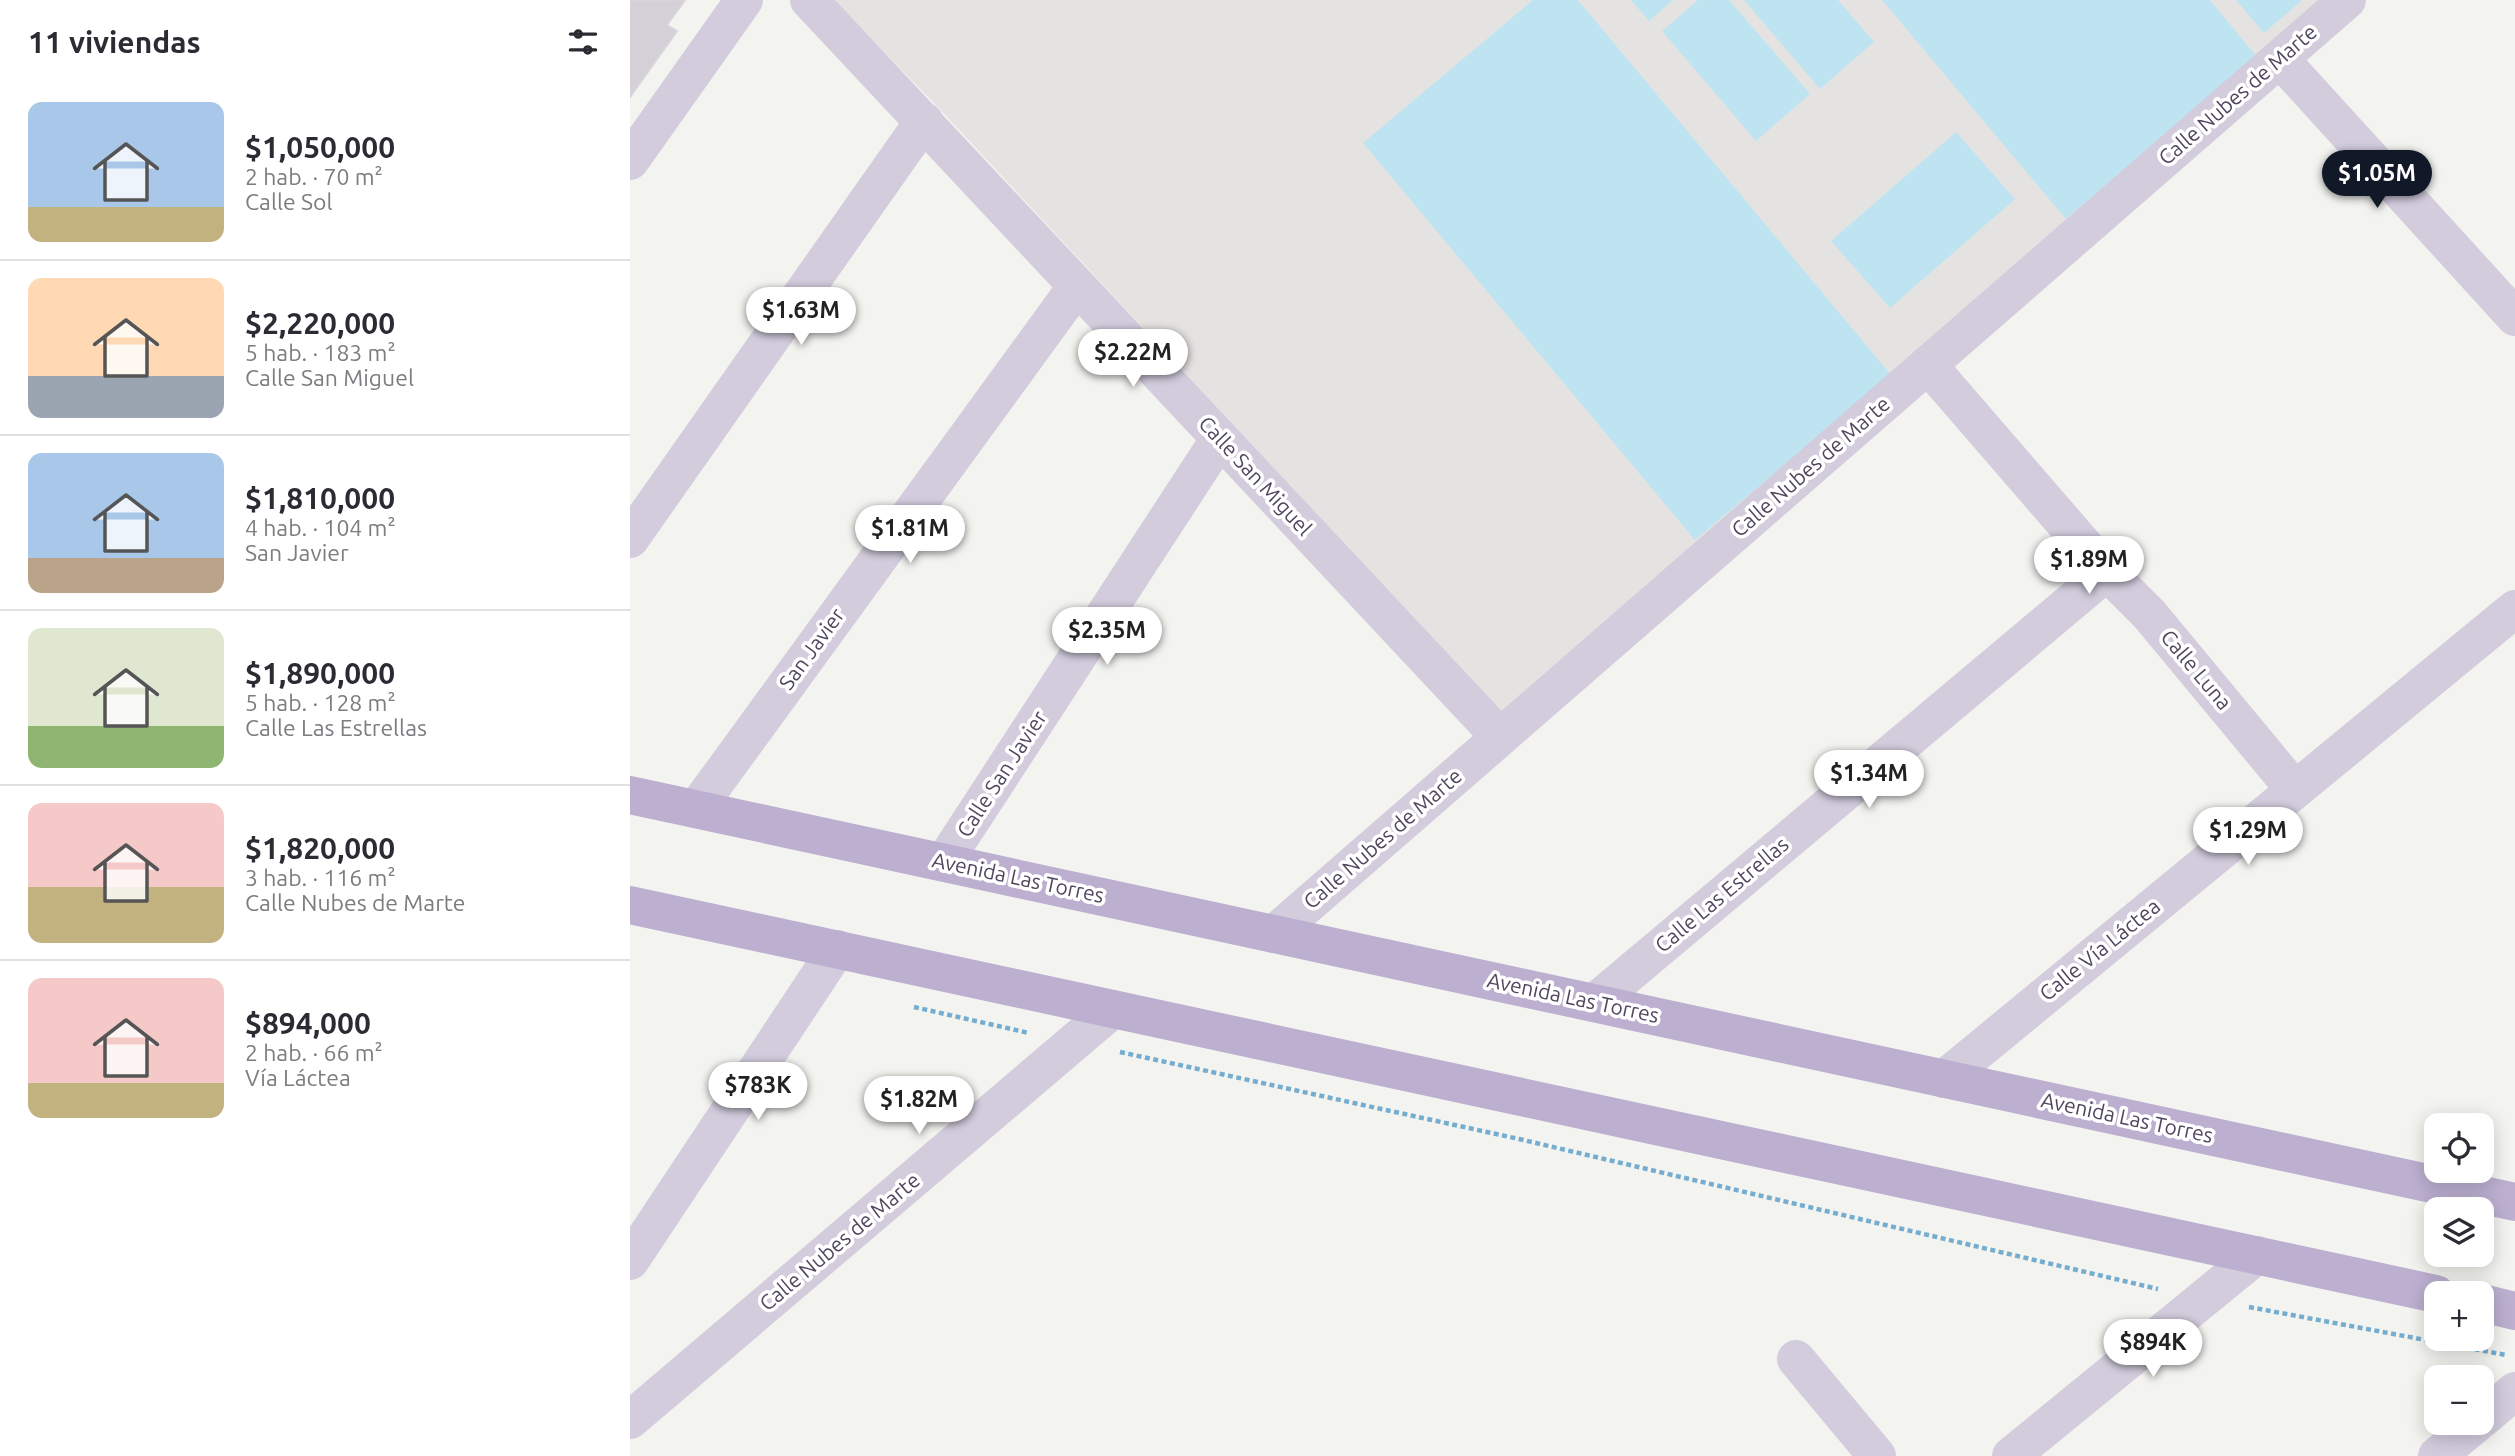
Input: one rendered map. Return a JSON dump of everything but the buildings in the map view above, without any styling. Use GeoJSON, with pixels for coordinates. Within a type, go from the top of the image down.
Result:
{"type":"FeatureCollection","features":[{"type":"Feature","properties":{"kind":"main road","name":"Avenida Las Torres"},"geometry":{"type":"LineString","coordinates":[[630,795],[2515,1202]]}},
{"type":"Feature","properties":{"kind":"main road"},"geometry":{"type":"LineString","coordinates":[[630,905],[2424,1291]]}},
{"type":"Feature","properties":{"kind":"main road"},"geometry":{"type":"LineString","coordinates":[[2494,1306],[2515,1311]]}},
{"type":"Feature","properties":{"kind":"street"},"geometry":{"type":"LineString","coordinates":[[630,161],[744,0]]}},
{"type":"Feature","properties":{"kind":"street","name":"Calle San Miguel"},"geometry":{"type":"LineString","coordinates":[[809,0],[1500,737]]}},
{"type":"Feature","properties":{"kind":"street","name":"Calle Nubes de Marte"},"geometry":{"type":"LineString","coordinates":[[1274,934],[2347,0]]}},
{"type":"Feature","properties":{"kind":"street"},"geometry":{"type":"LineString","coordinates":[[2280,59],[2513,312]]}},
{"type":"Feature","properties":{"kind":"street"},"geometry":{"type":"LineString","coordinates":[[630,538],[923,121]]}},
{"type":"Feature","properties":{"kind":"street","name":"San Javier"},"geometry":{"type":"LineString","coordinates":[[695,809],[1077,286]]}},
{"type":"Feature","properties":{"kind":"street","name":"Calle Luna"},"geometry":{"type":"LineString","coordinates":[[1928,365],[2107,572],[2149,614],[2295,790]]}},
{"type":"Feature","properties":{"kind":"street","name":"Calle San Javier"},"geometry":{"type":"LineString","coordinates":[[944,862],[1220,438]]}},
{"type":"Feature","properties":{"kind":"street","name":"Calle Las Estrellas"},"geometry":{"type":"LineString","coordinates":[[1594,1003],[2107,572]]}},
{"type":"Feature","properties":{"kind":"street","name":"Calle Vía Láctea"},"geometry":{"type":"LineString","coordinates":[[1944,1079],[2515,609]]}},
{"type":"Feature","properties":{"kind":"street"},"geometry":{"type":"LineString","coordinates":[[630,1261],[837,950]]}},
{"type":"Feature","properties":{"kind":"street","name":"Calle Nubes de Marte"},"geometry":{"type":"LineString","coordinates":[[630,1420],[1113,1009]]}},
{"type":"Feature","properties":{"kind":"street"},"geometry":{"type":"LineString","coordinates":[[2011,1456],[2257,1255]]}},
{"type":"Feature","properties":{"kind":"street"},"geometry":{"type":"LineString","coordinates":[[1796,1359],[1877,1456]]}},
{"type":"Feature","properties":{"kind":"street"},"geometry":{"type":"LineString","coordinates":[[2494,1409],[2515,1391]]}},
{"type":"Feature","properties":{"kind":"street"},"geometry":{"type":"LineString","coordinates":[[2437,1456],[2462,1435]]}},
{"type":"Feature","properties":{"kind":"path"},"geometry":{"type":"LineString","coordinates":[[904,1005],[1519,1139],[2203,1299],[2515,1356]]}},
{"type":"Feature","properties":{"kind":"shaded area"},"geometry":{"type":"Polygon","coordinates":[[[833,0],[2320,0],[1501,713],[935,104],[833,0]]]}},
{"type":"Feature","properties":{"kind":"shaded area"},"geometry":{"type":"Polygon","coordinates":[[[1533,0],[1578,0],[1891,375],[1695,540],[1363,143],[1533,0]]]}},
{"type":"Feature","properties":{"kind":"shaded area"},"geometry":{"type":"Polygon","coordinates":[[[1631,0],[1673,0],[1649,21],[1631,0]]]}},
{"type":"Feature","properties":{"kind":"shaded area"},"geometry":{"type":"Polygon","coordinates":[[[1698,0],[1729,0],[1810,94],[1756,141],[1662,31],[1698,0]]]}},
{"type":"Feature","properties":{"kind":"shaded area"},"geometry":{"type":"Polygon","coordinates":[[[1744,0],[1838,0],[1874,42],[1820,89],[1744,0]]]}},
{"type":"Feature","properties":{"kind":"shaded area"},"geometry":{"type":"Polygon","coordinates":[[[1882,0],[2210,0],[2256,56],[2066,219],[1882,0]]]}},
{"type":"Feature","properties":{"kind":"shaded area"},"geometry":{"type":"Polygon","coordinates":[[[2236,0],[2302,0],[2264,33],[2236,0]]]}},
{"type":"Feature","properties":{"kind":"shaded area"},"geometry":{"type":"Polygon","coordinates":[[[1956,132],[2015,199],[1890,308],[1831,241],[1956,132]]]}}]}
